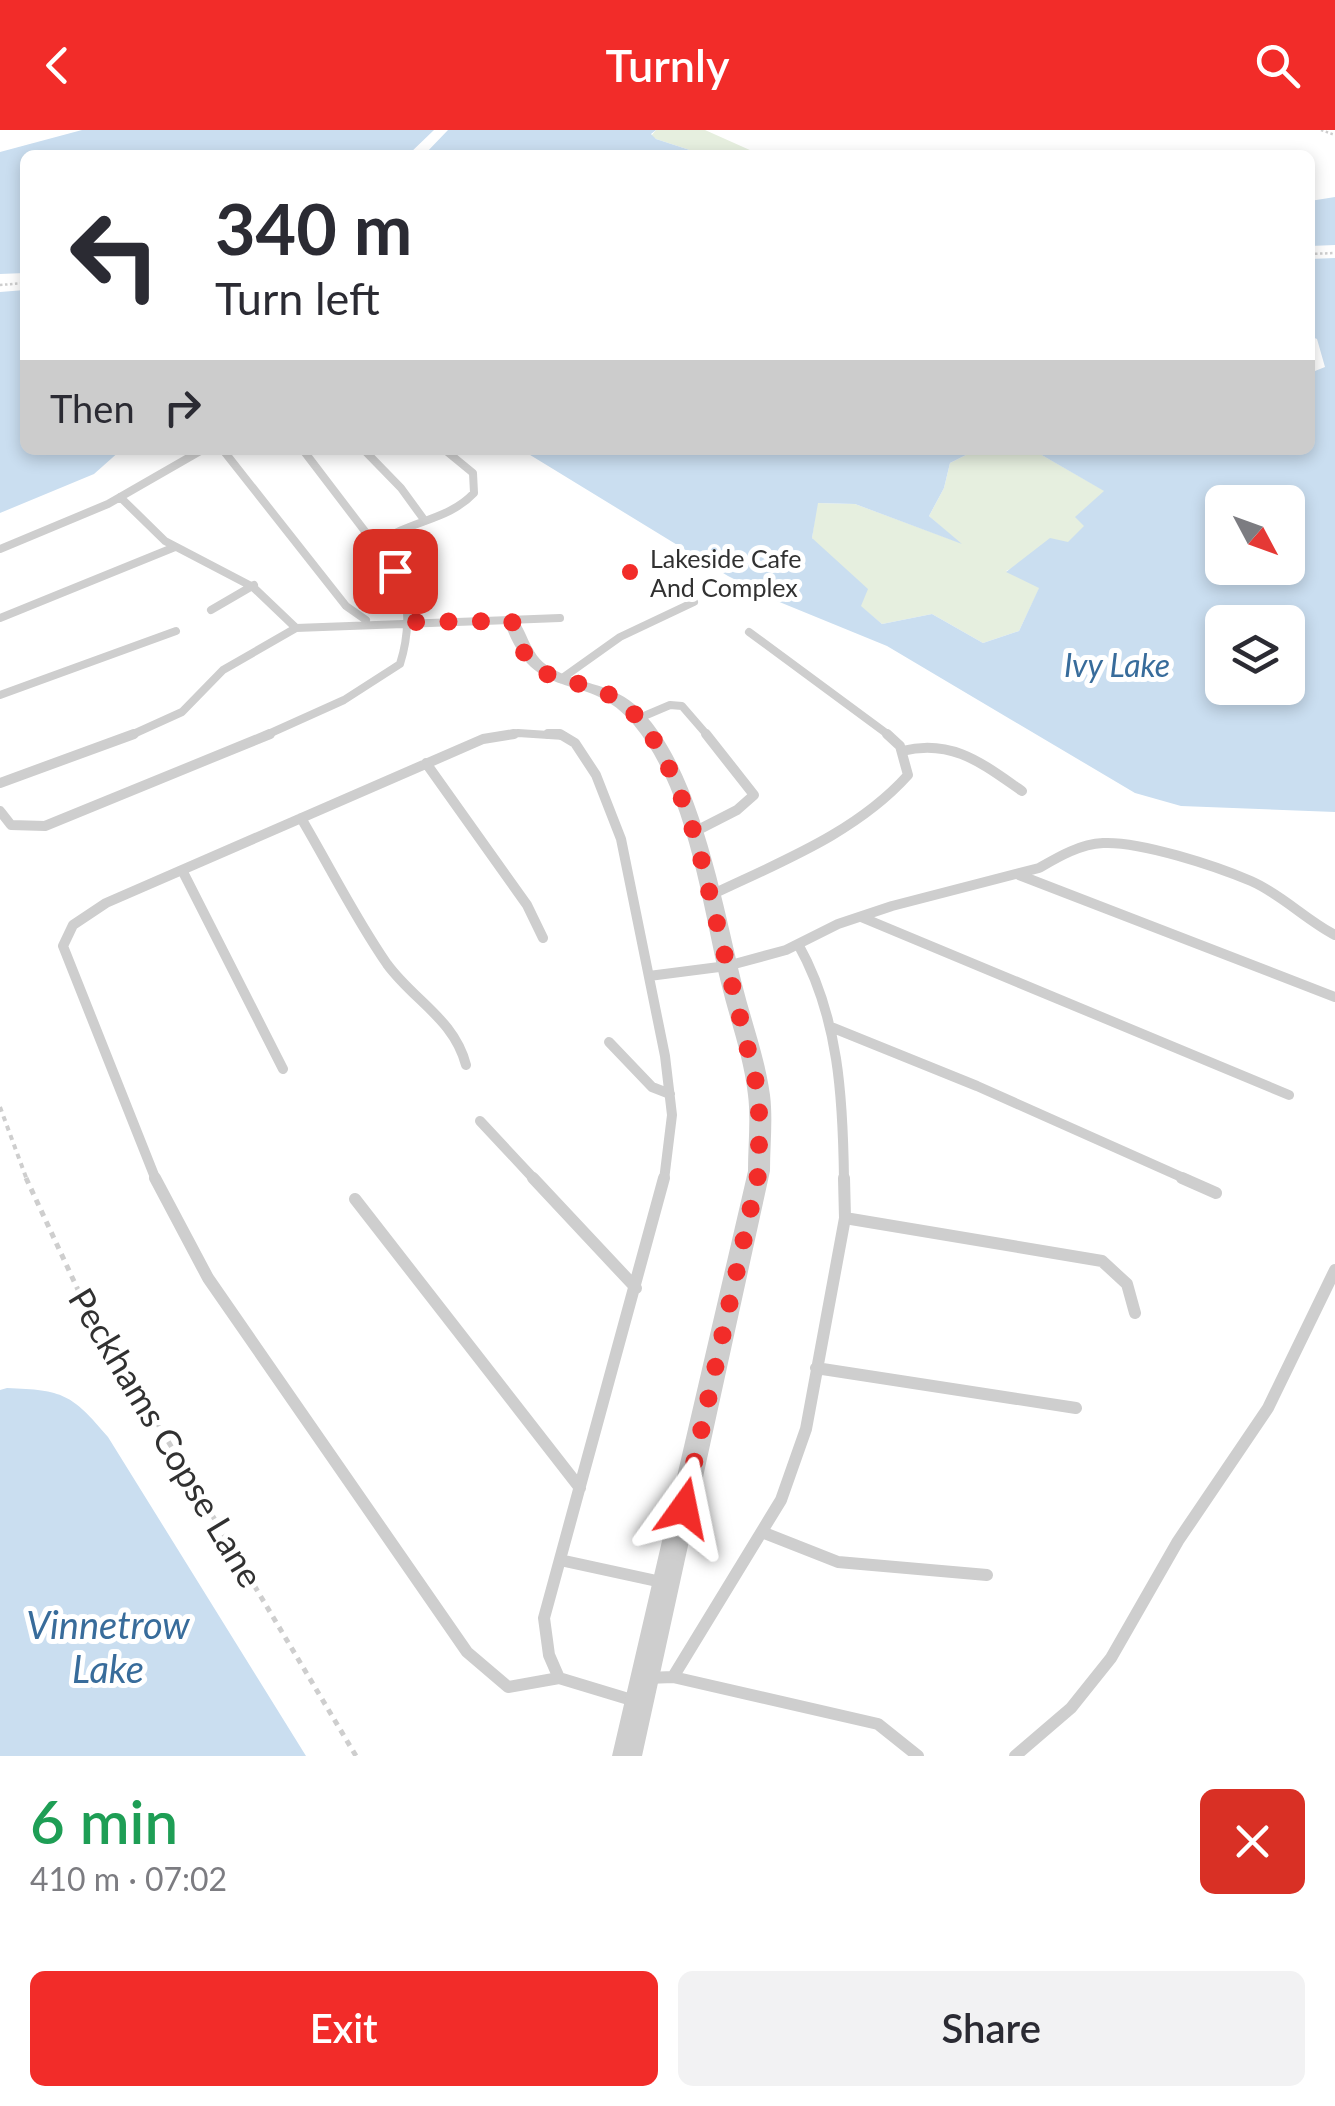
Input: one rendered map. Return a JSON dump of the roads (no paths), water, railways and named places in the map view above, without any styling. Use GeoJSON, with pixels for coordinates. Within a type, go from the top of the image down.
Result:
{"type":"FeatureCollection","features":[{"type":"Feature","properties":{"kind":"street"},"geometry":{"type":"LineString","coordinates":[[512,621],[519,649],[527,661],[562,679],[601,692],[636,717],[664,760],[694,832],[759,1095],[759,1171],[628,1756]]}},
{"type":"Feature","properties":{"kind":"lane"},"geometry":{"type":"LineString","coordinates":[[0,548],[120,497],[193,455]]}},
{"type":"Feature","properties":{"kind":"lane"},"geometry":{"type":"LineString","coordinates":[[227,455],[346,606],[372,622]]}},
{"type":"Feature","properties":{"kind":"lane"},"geometry":{"type":"LineString","coordinates":[[0,811],[10,825],[45,826],[357,695],[401,663],[410,604],[406,591],[307,455]]}},
{"type":"Feature","properties":{"kind":"lane"},"geometry":{"type":"LineString","coordinates":[[369,455],[402,488],[424,521]]}},
{"type":"Feature","properties":{"kind":"lane"},"geometry":{"type":"LineString","coordinates":[[380,551],[386,537],[461,507],[474,493],[473,472],[451,455]]}},
{"type":"Feature","properties":{"kind":"lane"},"geometry":{"type":"LineString","coordinates":[[120,497],[156,534],[175,547],[254,585],[296,628]]}},
{"type":"Feature","properties":{"kind":"lane"},"geometry":{"type":"LineString","coordinates":[[0,618],[175,547]]}},
{"type":"Feature","properties":{"kind":"lane"},"geometry":{"type":"LineString","coordinates":[[212,610],[254,585]]}},
{"type":"Feature","properties":{"kind":"lane"},"geometry":{"type":"LineString","coordinates":[[562,679],[620,637],[694,602]]}},
{"type":"Feature","properties":{"kind":"lane"},"geometry":{"type":"LineString","coordinates":[[0,783],[105,747],[182,712],[223,670],[296,628],[372,622],[560,618]]}},
{"type":"Feature","properties":{"kind":"lane"},"geometry":{"type":"LineString","coordinates":[[0,695],[176,631]]}},
{"type":"Feature","properties":{"kind":"lane"},"geometry":{"type":"LineString","coordinates":[[710,895],[808,846],[896,792],[908,775],[902,751],[885,732],[749,632]]}},
{"type":"Feature","properties":{"kind":"lane"},"geometry":{"type":"LineString","coordinates":[[636,717],[667,700]]}},
{"type":"Feature","properties":{"kind":"lane"},"geometry":{"type":"LineString","coordinates":[[636,717],[670,705],[682,706],[752,788],[754,795],[738,810],[694,832]]}},
{"type":"Feature","properties":{"kind":"lane"},"geometry":{"type":"LineString","coordinates":[[559,1678],[544,1618],[636,1288],[668,1162],[672,1115],[621,839],[596,775],[575,743],[560,734],[518,733],[483,739],[88,913],[72,924],[63,946],[157,1182],[208,1278],[468,1652],[508,1687],[559,1678],[641,1703]]}},
{"type":"Feature","properties":{"kind":"lane"},"geometry":{"type":"LineString","coordinates":[[902,751],[924,743],[944,745],[963,752],[1022,790]]}},
{"type":"Feature","properties":{"kind":"lane"},"geometry":{"type":"LineString","coordinates":[[426,763],[527,905],[543,938]]}},
{"type":"Feature","properties":{"kind":"lane"},"geometry":{"type":"LineString","coordinates":[[301,818],[404,986],[446,1019],[461,1040],[466,1065]]}},
{"type":"Feature","properties":{"kind":"lane"},"geometry":{"type":"LineString","coordinates":[[648,976],[727,966],[798,944],[861,917],[1016,874],[1100,844],[1140,846],[1254,882],[1306,920],[1335,935]]}},
{"type":"Feature","properties":{"kind":"lane"},"geometry":{"type":"LineString","coordinates":[[182,870],[283,1069]]}},
{"type":"Feature","properties":{"kind":"lane"},"geometry":{"type":"LineString","coordinates":[[1016,874],[1335,996]]}},
{"type":"Feature","properties":{"kind":"lane"},"geometry":{"type":"LineString","coordinates":[[861,917],[1289,1095]]}},
{"type":"Feature","properties":{"kind":"lane"},"geometry":{"type":"LineString","coordinates":[[673,1677],[781,1500],[806,1429],[845,1218],[843,1113],[830,1027],[818,980],[798,944]]}},
{"type":"Feature","properties":{"kind":"lane"},"geometry":{"type":"LineString","coordinates":[[830,1027],[977,1086],[1216,1193]]}},
{"type":"Feature","properties":{"kind":"lane"},"geometry":{"type":"LineString","coordinates":[[609,1042],[652,1087],[670,1094]]}},
{"type":"Feature","properties":{"kind":"lane"},"geometry":{"type":"LineString","coordinates":[[480,1120],[636,1288]]}},
{"type":"Feature","properties":{"kind":"lane"},"geometry":{"type":"LineString","coordinates":[[354,1199],[580,1488]]}},
{"type":"Feature","properties":{"kind":"lane"},"geometry":{"type":"LineString","coordinates":[[845,1218],[1102,1260],[1127,1284],[1135,1313]]}},
{"type":"Feature","properties":{"kind":"lane"},"geometry":{"type":"LineString","coordinates":[[1015,1756],[1071,1708],[1112,1658],[1178,1541],[1268,1408],[1335,1270]]}},
{"type":"Feature","properties":{"kind":"lane"},"geometry":{"type":"LineString","coordinates":[[816,1368],[1076,1408]]}},
{"type":"Feature","properties":{"kind":"lane"},"geometry":{"type":"LineString","coordinates":[[762,1532],[838,1562],[912,1572],[986,1575]]}},
{"type":"Feature","properties":{"kind":"lane"},"geometry":{"type":"LineString","coordinates":[[560,1560],[668,1583]]}},
{"type":"Feature","properties":{"kind":"lane"},"geometry":{"type":"LineString","coordinates":[[646,1678],[673,1677],[840,1712],[878,1724],[918,1756]]}},
{"type":"Feature","properties":{"kind":"water"},"geometry":{"type":"Polygon","coordinates":[[[82,130],[434,130],[413,150],[20,150],[20,273],[0,274],[0,152],[82,130]]]}},
{"type":"Feature","properties":{"kind":"water"},"geometry":{"type":"Polygon","coordinates":[[[448,130],[656,130],[651,134],[656,139],[690,150],[429,150],[448,130]]]}},
{"type":"Feature","properties":{"kind":"water"},"geometry":{"type":"Polygon","coordinates":[[[1335,197],[1335,245],[1315,246],[1315,200],[1335,197]]]}},
{"type":"Feature","properties":{"kind":"water","name":"Ivy Lake"},"geometry":{"type":"Polygon","coordinates":[[[1335,258],[1335,812],[1181,806],[1135,793],[887,646],[777,601],[728,576],[530,455],[966,455],[950,463],[944,488],[929,516],[962,544],[855,504],[818,503],[812,538],[868,589],[861,606],[882,624],[932,614],[983,643],[1019,631],[1039,588],[1006,572],[1050,538],[1068,542],[1084,526],[1075,517],[1104,491],[1042,455],[1315,455],[1315,371],[1325,367],[1315,338],[1315,259],[1335,258]]]}},
{"type":"Feature","properties":{"kind":"water"},"geometry":{"type":"Polygon","coordinates":[[[20,290],[20,455],[115,455],[94,474],[0,513],[0,292],[20,290]]]}},
{"type":"Feature","properties":{"kind":"water","name":"Vinnetrow Lake"},"geometry":{"type":"Polygon","coordinates":[[[0,1390],[41,1390],[65,1397],[85,1411],[108,1437],[306,1756],[0,1756],[0,1390]]]}},
{"type":"Feature","properties":{"kind":"place","name":"Lakeside Cafe And Complex"},"geometry":{"type":"Point","coordinates":[630,572]}}]}
